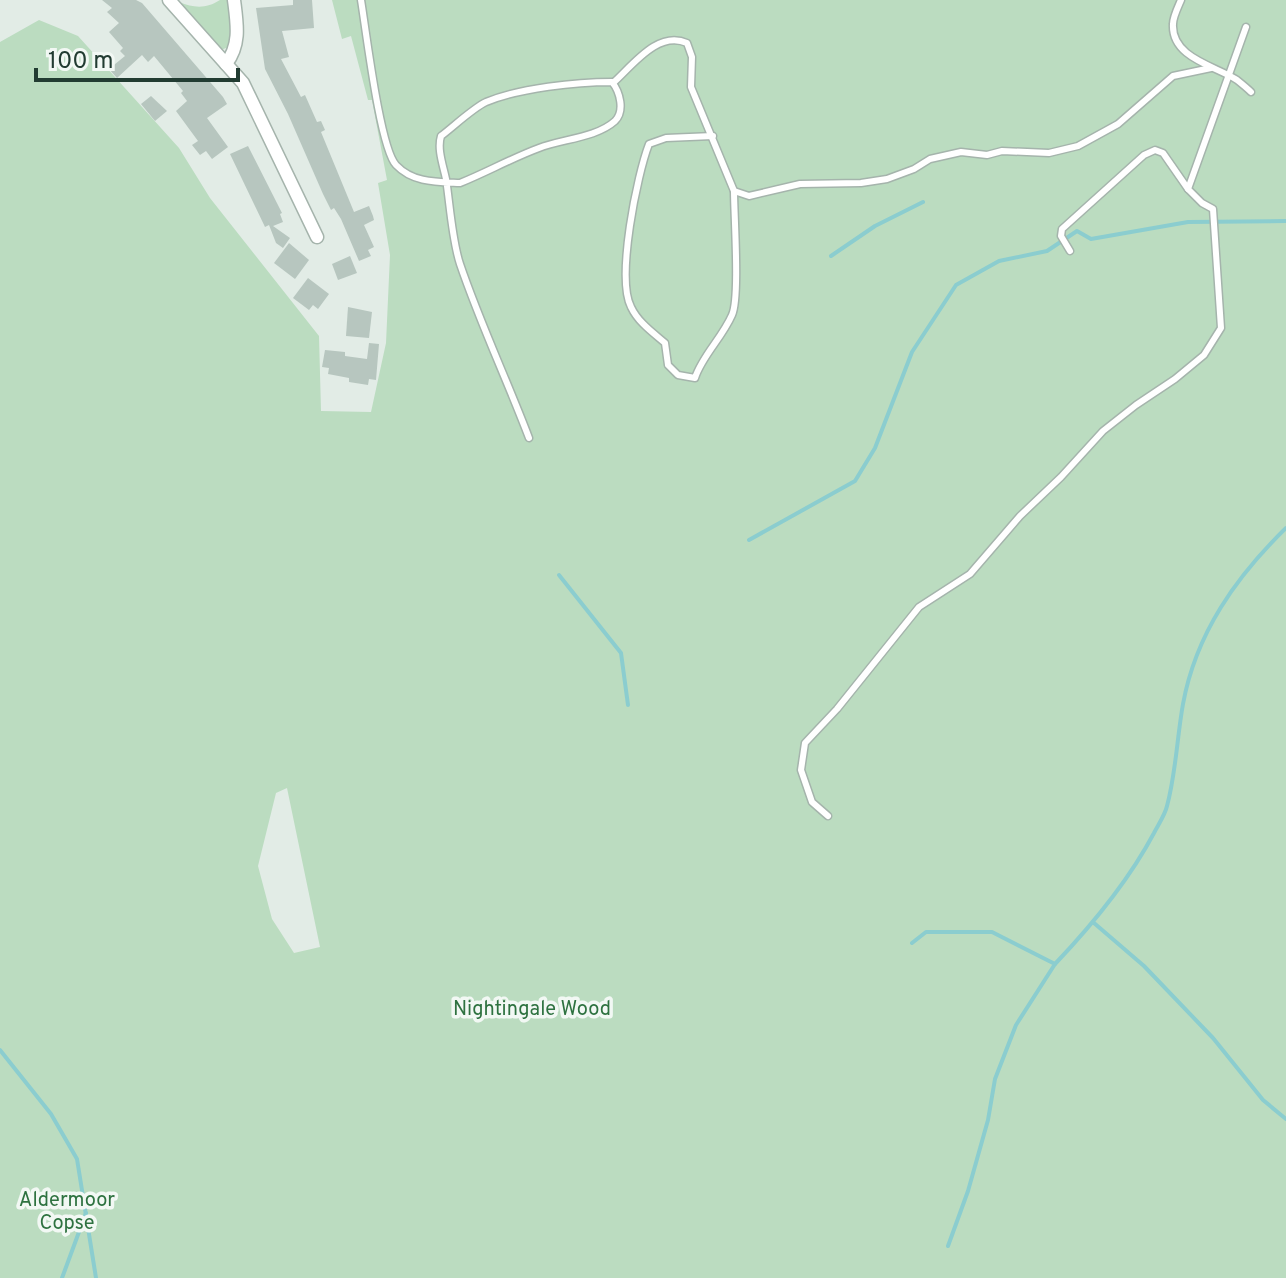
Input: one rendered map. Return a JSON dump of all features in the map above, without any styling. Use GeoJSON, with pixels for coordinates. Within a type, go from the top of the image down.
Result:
{"type":"FeatureCollection","features":[{"type":"Feature","properties":{"kind":"street"},"geometry":{"type":"LineString","coordinates":[[169,0],[243,83],[317,237]]}},
{"type":"Feature","properties":{"kind":"street"},"geometry":{"type":"LineString","coordinates":[[226,64],[235,53],[238,33],[234,0]]}},
{"type":"Feature","properties":{"kind":"lane"},"geometry":{"type":"LineString","coordinates":[[361,0],[380,121],[389,155],[396,165],[413,177],[460,183],[543,146],[601,130],[617,120],[621,111],[618,90],[613,83]]}},
{"type":"Feature","properties":{"kind":"lane"},"geometry":{"type":"LineString","coordinates":[[1181,0],[1172,26],[1179,43],[1189,55],[1229,76],[1251,92]]}},
{"type":"Feature","properties":{"kind":"lane"},"geometry":{"type":"LineString","coordinates":[[1188,189],[1246,27]]}},
{"type":"Feature","properties":{"kind":"lane"},"geometry":{"type":"LineString","coordinates":[[529,438],[459,262],[438,144],[441,136],[484,103],[555,87],[613,83],[650,48],[661,42],[678,39],[687,43],[692,57],[691,87],[713,136],[728,181],[734,191],[734,312],[711,352],[700,364],[695,378],[678,375],[668,365],[665,343],[645,326],[630,307],[624,285],[633,199],[649,144],[666,138],[713,136]]}},
{"type":"Feature","properties":{"kind":"lane"},"geometry":{"type":"LineString","coordinates":[[734,191],[749,196],[800,184],[874,181],[914,169],[930,159],[961,152],[987,155],[1002,151],[1049,153],[1078,146],[1118,124],[1173,76],[1211,68]]}},
{"type":"Feature","properties":{"kind":"lane"},"geometry":{"type":"LineString","coordinates":[[828,816],[812,802],[801,770],[805,743],[837,709],[919,607],[970,574],[1020,516],[1103,431],[1204,355],[1221,328],[1213,209],[1188,189],[1163,153],[1155,150],[1144,155],[1062,229],[1063,240],[1070,251]]}},
{"type":"Feature","properties":{"kind":"green space"},"geometry":{"type":"Polygon","coordinates":[[[229,0],[233,35],[231,46],[221,50],[179,2],[200,7],[229,0]]]}},
{"type":"Feature","properties":{"kind":"green space"},"geometry":{"type":"Polygon","coordinates":[[[332,0],[1286,0],[1286,1278],[0,1278],[0,42],[39,20],[78,36],[179,148],[210,198],[319,336],[321,411],[371,412],[386,343],[390,255],[378,183],[387,180],[372,100],[368,100],[351,36],[342,39],[332,0]],[[287,788],[276,793],[258,866],[272,919],[294,953],[320,947],[287,788]]]}},
{"type":"Feature","properties":{"kind":"building"},"geometry":{"type":"Polygon","coordinates":[[[102,0],[136,0],[142,3],[223,97],[227,104],[207,118],[228,147],[212,159],[206,151],[200,155],[192,145],[198,141],[176,111],[187,101],[181,93],[183,91],[154,56],[148,62],[142,55],[117,78],[109,69],[125,56],[120,51],[123,48],[109,32],[119,23],[107,12],[112,8],[102,0]]]}},
{"type":"Feature","properties":{"kind":"building"},"geometry":{"type":"Polygon","coordinates":[[[293,0],[312,0],[314,28],[282,31],[289,57],[281,59],[301,97],[305,95],[317,122],[321,121],[325,130],[321,132],[354,212],[369,206],[373,216],[374,220],[364,225],[374,247],[368,250],[371,256],[359,261],[341,219],[334,208],[331,210],[323,194],[265,69],[256,8],[293,5],[293,0]]]}},
{"type":"Feature","properties":{"kind":"building"},"geometry":{"type":"Polygon","coordinates":[[[151,96],[167,111],[155,121],[141,104],[151,96]]]}},
{"type":"Feature","properties":{"kind":"building"},"geometry":{"type":"Polygon","coordinates":[[[248,146],[282,213],[283,222],[273,226],[290,238],[283,248],[276,243],[269,225],[265,227],[230,154],[248,146]]]}},
{"type":"Feature","properties":{"kind":"building"},"geometry":{"type":"Polygon","coordinates":[[[289,243],[309,260],[295,279],[274,263],[289,243]]]}},
{"type":"Feature","properties":{"kind":"building"},"geometry":{"type":"Polygon","coordinates":[[[350,256],[357,273],[338,280],[332,264],[350,256]]]}},
{"type":"Feature","properties":{"kind":"building"},"geometry":{"type":"Polygon","coordinates":[[[308,278],[329,294],[318,309],[313,305],[309,310],[293,298],[308,278]]]}},
{"type":"Feature","properties":{"kind":"building"},"geometry":{"type":"Polygon","coordinates":[[[348,307],[372,312],[369,338],[346,336],[348,307]]]}},
{"type":"Feature","properties":{"kind":"building"},"geometry":{"type":"Polygon","coordinates":[[[369,343],[379,344],[376,380],[369,379],[368,385],[328,374],[329,368],[322,367],[325,350],[367,359],[369,343]]]}},
{"type":"Feature","properties":{"kind":"waterway"},"geometry":{"type":"LineString","coordinates":[[831,256],[875,226],[923,202]]}},
{"type":"Feature","properties":{"kind":"waterway"},"geometry":{"type":"LineString","coordinates":[[749,540],[855,481],[875,448],[912,352],[956,285],[999,261],[1047,251],[1077,231],[1091,239],[1188,222],[1286,221]]}},
{"type":"Feature","properties":{"kind":"waterway"},"geometry":{"type":"LineString","coordinates":[[1055,964],[1121,885],[1161,820],[1172,781],[1183,704],[1198,653],[1235,586],[1286,528]]}},
{"type":"Feature","properties":{"kind":"waterway"},"geometry":{"type":"LineString","coordinates":[[559,575],[621,653],[628,705]]}},
{"type":"Feature","properties":{"kind":"waterway"},"geometry":{"type":"LineString","coordinates":[[1094,923],[1144,966],[1213,1038],[1263,1100],[1286,1119]]}},
{"type":"Feature","properties":{"kind":"waterway"},"geometry":{"type":"LineString","coordinates":[[912,943],[926,932],[992,932],[1055,964],[1016,1025],[995,1079],[988,1120],[968,1191],[948,1246]]}},
{"type":"Feature","properties":{"kind":"waterway"},"geometry":{"type":"LineString","coordinates":[[0,1050],[51,1114],[77,1159],[96,1278]]}},
{"type":"Feature","properties":{"kind":"waterway"},"geometry":{"type":"LineString","coordinates":[[62,1278],[86,1213]]}},
{"type":"Feature","properties":{"kind":"park label","name":"Nightingale Wood"},"geometry":{"type":"Point","coordinates":[532,1008]}},
{"type":"Feature","properties":{"kind":"park label","name":"Aldermoor Copse"},"geometry":{"type":"Point","coordinates":[67,1210]}}]}
